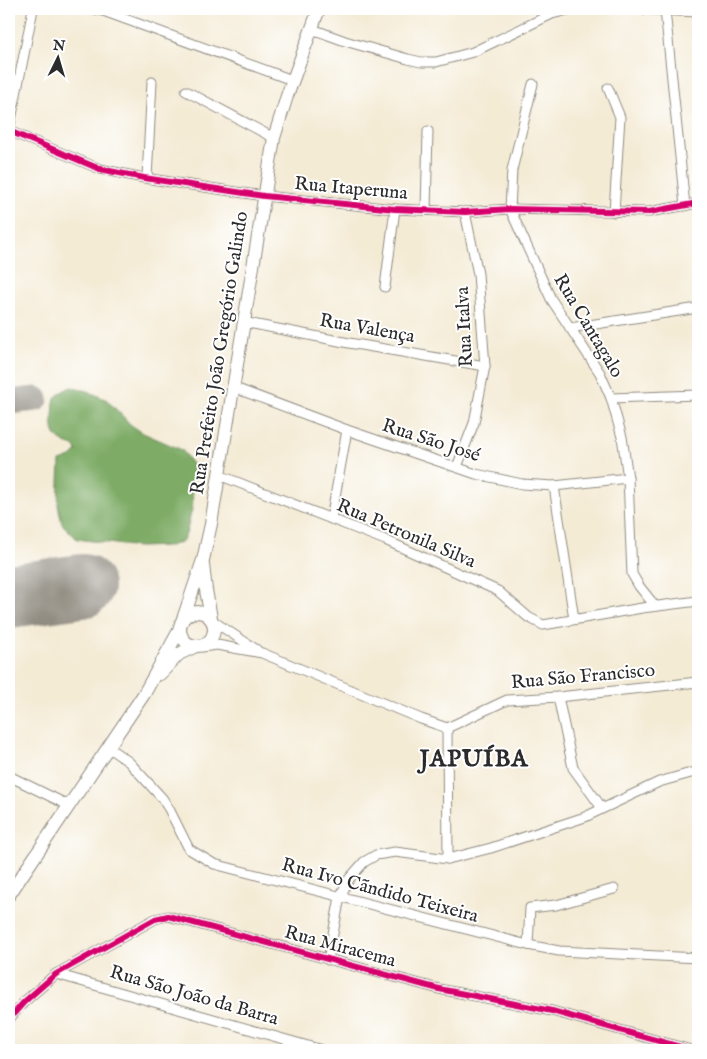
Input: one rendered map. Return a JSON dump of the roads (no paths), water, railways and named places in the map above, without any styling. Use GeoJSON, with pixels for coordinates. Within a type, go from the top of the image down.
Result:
{"type":"FeatureCollection","features":[{"type":"Feature","properties":{"kind":"main road","name":"Rua Prefeito João Gregório Galindo"},"geometry":{"type":"LineString","coordinates":[[9,895],[150,685],[182,624],[203,560],[211,524],[274,138],[292,80],[319,9]]}},
{"type":"Feature","properties":{"kind":"main road","name":"Rua Prefeito João Gregório Galindo"},"geometry":{"type":"LineString","coordinates":[[150,685],[179,654],[212,639],[215,628],[206,590],[203,560]]}},
{"type":"Feature","properties":{"kind":"main road"},"geometry":{"type":"LineString","coordinates":[[198,647],[184,640],[182,624],[192,613],[197,612],[212,619]]}},
{"type":"Feature","properties":{"kind":"street"},"geometry":{"type":"LineString","coordinates":[[9,130],[33,9]]}},
{"type":"Feature","properties":{"kind":"street"},"geometry":{"type":"LineString","coordinates":[[94,9],[292,80]]}},
{"type":"Feature","properties":{"kind":"street"},"geometry":{"type":"LineString","coordinates":[[312,29],[345,41],[408,59],[421,62],[436,62],[473,52],[552,14],[572,9]]}},
{"type":"Feature","properties":{"kind":"street"},"geometry":{"type":"LineString","coordinates":[[638,9],[698,12]]}},
{"type":"Feature","properties":{"kind":"street"},"geometry":{"type":"LineString","coordinates":[[665,10],[685,206]]}},
{"type":"Feature","properties":{"kind":"street"},"geometry":{"type":"LineString","coordinates":[[147,178],[152,82]]}},
{"type":"Feature","properties":{"kind":"street"},"geometry":{"type":"LineString","coordinates":[[510,209],[512,170],[533,84]]}},
{"type":"Feature","properties":{"kind":"street"},"geometry":{"type":"LineString","coordinates":[[608,88],[620,116],[614,212]]}},
{"type":"Feature","properties":{"kind":"street"},"geometry":{"type":"LineString","coordinates":[[186,91],[274,138]]}},
{"type":"Feature","properties":{"kind":"street","name":"Rua Itaperuna"},"geometry":{"type":"LineString","coordinates":[[9,130],[100,169],[264,196],[396,209],[466,212],[510,209],[649,212],[698,203]]}},
{"type":"Feature","properties":{"kind":"street"},"geometry":{"type":"LineString","coordinates":[[426,210],[428,131]]}},
{"type":"Feature","properties":{"kind":"street"},"geometry":{"type":"LineString","coordinates":[[384,287],[396,209]]}},
{"type":"Feature","properties":{"kind":"street","name":"Rua Cantagalo"},"geometry":{"type":"LineString","coordinates":[[510,209],[551,299],[600,373],[611,398],[622,437],[628,478],[632,574],[654,606]]}},
{"type":"Feature","properties":{"kind":"street","name":"Rua Italva"},"geometry":{"type":"LineString","coordinates":[[458,467],[474,423],[485,366],[478,274],[466,212]]}},
{"type":"Feature","properties":{"kind":"street"},"geometry":{"type":"LineString","coordinates":[[570,328],[698,308]]}},
{"type":"Feature","properties":{"kind":"street","name":"Rua Valença"},"geometry":{"type":"LineString","coordinates":[[243,322],[349,343],[485,366]]}},
{"type":"Feature","properties":{"kind":"street","name":"Rua São José"},"geometry":{"type":"LineString","coordinates":[[232,387],[347,430],[476,474],[522,484],[554,486],[628,478]]}},
{"type":"Feature","properties":{"kind":"street"},"geometry":{"type":"LineString","coordinates":[[611,398],[698,395]]}},
{"type":"Feature","properties":{"kind":"street"},"geometry":{"type":"LineString","coordinates":[[331,519],[347,430]]}},
{"type":"Feature","properties":{"kind":"street","name":"Rua Petronila Silva"},"geometry":{"type":"LineString","coordinates":[[219,475],[385,540],[498,591],[528,617],[543,625],[654,606],[698,601]]}},
{"type":"Feature","properties":{"kind":"street"},"geometry":{"type":"LineString","coordinates":[[554,486],[574,619]]}},
{"type":"Feature","properties":{"kind":"street"},"geometry":{"type":"LineString","coordinates":[[212,619],[262,653],[447,728],[448,859]]}},
{"type":"Feature","properties":{"kind":"street"},"geometry":{"type":"LineString","coordinates":[[198,647],[217,645],[262,653]]}},
{"type":"Feature","properties":{"kind":"street","name":"Rua São Francisco"},"geometry":{"type":"LineString","coordinates":[[447,728],[507,700],[558,697],[698,682]]}},
{"type":"Feature","properties":{"kind":"street"},"geometry":{"type":"LineString","coordinates":[[558,697],[573,768],[602,808]]}},
{"type":"Feature","properties":{"kind":"street","name":"Rua Ivo Cãndido Teixeira"},"geometry":{"type":"LineString","coordinates":[[109,748],[129,762],[162,798],[189,850],[214,864],[528,945],[559,951],[698,958]]}},
{"type":"Feature","properties":{"kind":"street"},"geometry":{"type":"LineString","coordinates":[[328,960],[340,897],[349,879],[364,862],[376,854],[395,852],[448,859],[491,848],[585,817],[659,782],[698,771]]}},
{"type":"Feature","properties":{"kind":"street"},"geometry":{"type":"LineString","coordinates":[[9,776],[68,805]]}},
{"type":"Feature","properties":{"kind":"street"},"geometry":{"type":"LineString","coordinates":[[528,945],[530,908],[556,904],[614,889]]}},
{"type":"Feature","properties":{"kind":"street","name":"Rua Miracema"},"geometry":{"type":"LineString","coordinates":[[9,1019],[24,1002],[56,974],[155,919],[168,916],[439,989],[552,1010],[691,1050]]}},
{"type":"Feature","properties":{"kind":"street","name":"Rua São João da Barra"},"geometry":{"type":"LineString","coordinates":[[56,974],[322,1050]]}},
{"type":"Feature","properties":{"kind":"district","name":"JAPUÍBA"},"geometry":{"type":"Point","coordinates":[474,759]}}]}
